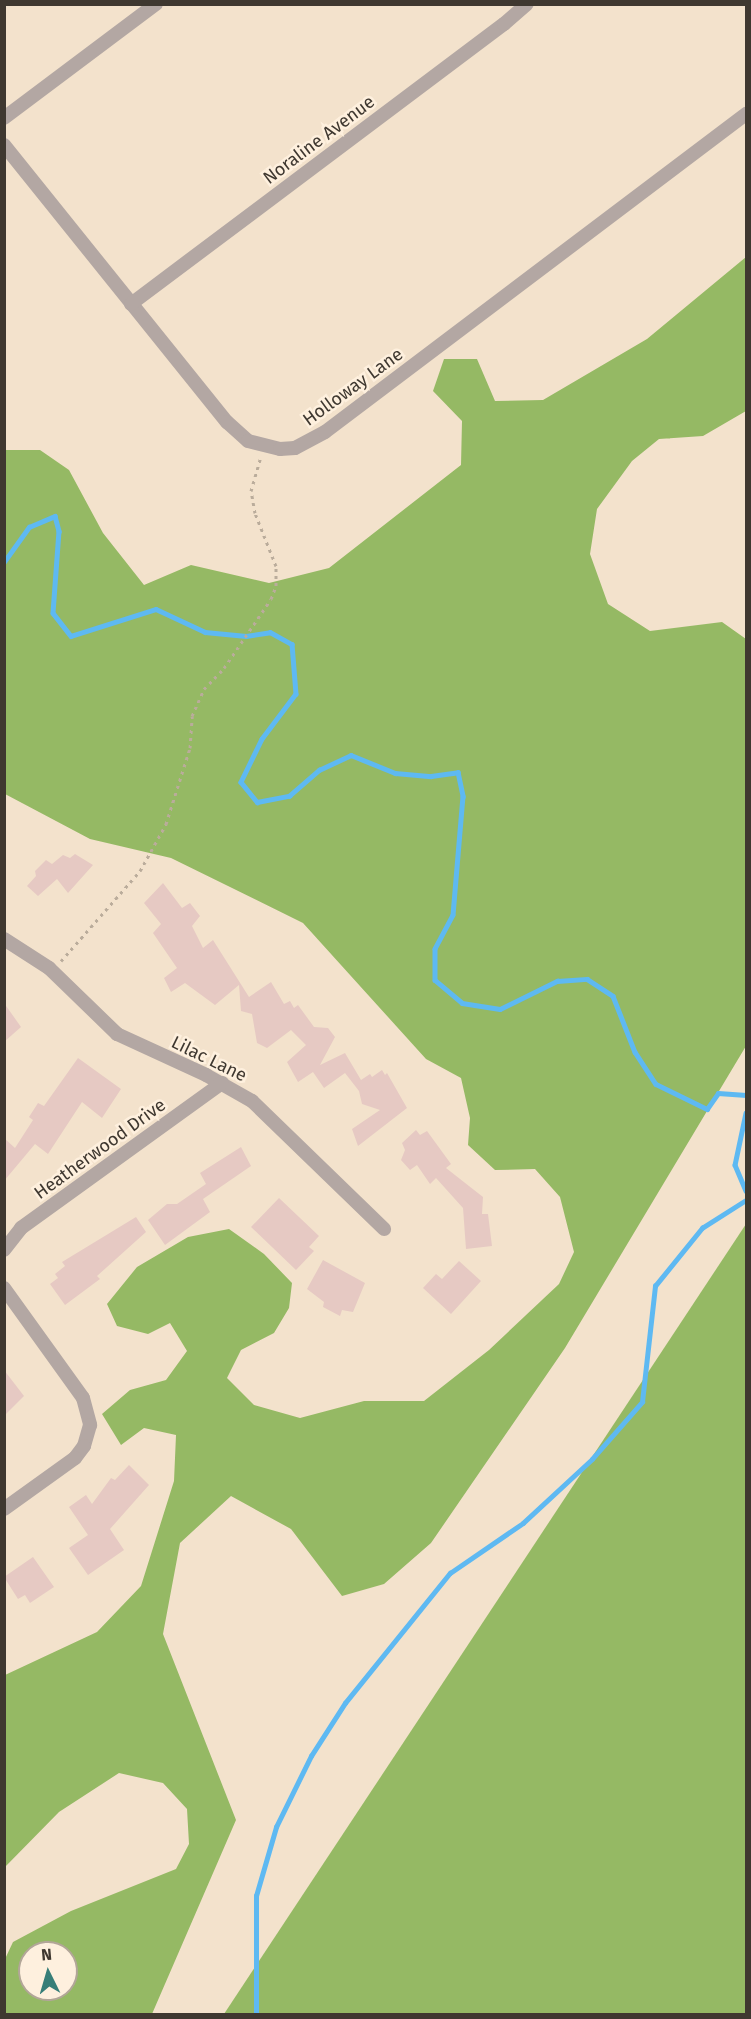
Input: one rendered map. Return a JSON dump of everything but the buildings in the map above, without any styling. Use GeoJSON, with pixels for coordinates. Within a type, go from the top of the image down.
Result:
{"type":"FeatureCollection","features":[{"type":"Feature","properties":{"kind":"street"},"geometry":{"type":"LineString","coordinates":[[4,118],[156,4]]}},
{"type":"Feature","properties":{"kind":"street","name":"Noraline Avenue"},"geometry":{"type":"LineString","coordinates":[[131,304],[504,24],[527,4]]}},
{"type":"Feature","properties":{"kind":"street","name":"Holloway Lane"},"geometry":{"type":"LineString","coordinates":[[4,145],[227,422],[248,441],[265,447],[295,448],[325,432],[747,114]]}},
{"type":"Feature","properties":{"kind":"street","name":"Lilac Lane"},"geometry":{"type":"LineString","coordinates":[[4,939],[52,971],[117,1034],[222,1083],[252,1101],[384,1230]]}},
{"type":"Feature","properties":{"kind":"street","name":"Heatherwood Drive"},"geometry":{"type":"LineString","coordinates":[[4,1250],[21,1228],[222,1083]]}},
{"type":"Feature","properties":{"kind":"street"},"geometry":{"type":"LineString","coordinates":[[4,1288],[83,1398],[90,1425],[84,1446],[75,1458],[4,1509]]}},
{"type":"Feature","properties":{"kind":"path"},"geometry":{"type":"LineString","coordinates":[[52,971],[140,871],[166,824],[190,747],[192,716],[204,689],[251,628],[276,586],[276,566],[255,513],[251,491],[265,447]]}},
{"type":"Feature","properties":{"kind":"green space"},"geometry":{"type":"Polygon","coordinates":[[[746,257],[746,411],[703,436],[659,439],[632,461],[597,509],[590,554],[608,604],[650,631],[722,622],[746,639],[746,1046],[565,1348],[431,1543],[384,1584],[342,1596],[291,1529],[231,1496],[180,1543],[163,1634],[236,1820],[152,2014],[5,2014],[5,1959],[13,1942],[71,1911],[176,1869],[189,1844],[187,1809],[163,1783],[119,1773],[59,1812],[5,1867],[5,1675],[97,1632],[141,1586],[174,1481],[176,1435],[144,1428],[121,1445],[102,1414],[130,1390],[166,1380],[187,1351],[170,1323],[148,1334],[117,1326],[107,1304],[137,1267],[188,1237],[229,1229],[264,1254],[292,1283],[289,1308],[274,1333],[241,1350],[227,1378],[254,1405],[300,1418],[364,1401],[424,1401],[489,1350],[559,1284],[574,1252],[560,1197],[535,1169],[495,1170],[468,1145],[470,1118],[461,1078],[426,1059],[303,923],[171,858],[90,839],[5,794],[5,450],[40,450],[69,470],[103,533],[144,585],[191,565],[269,583],[329,568],[461,465],[462,421],[433,391],[444,359],[477,359],[495,401],[543,400],[647,339],[746,257]]]}},
{"type":"Feature","properties":{"kind":"green space"},"geometry":{"type":"Polygon","coordinates":[[[746,1224],[746,2014],[224,2014],[746,1224]]]}},
{"type":"Feature","properties":{"kind":"waterway"},"geometry":{"type":"LineString","coordinates":[[4,562],[29,527],[55,516],[59,531],[53,613],[71,636],[156,609],[205,632],[246,636],[270,632],[292,644],[296,694],[262,739],[241,782],[257,802],[289,796],[319,770],[351,755],[395,773],[431,776],[458,772],[463,796],[453,915],[435,949],[435,980],[462,1003],[500,1009],[557,981],[587,979],[613,996],[635,1052],[656,1084],[707,1109],[718,1093],[746,1095]]}},
{"type":"Feature","properties":{"kind":"waterway"},"geometry":{"type":"LineString","coordinates":[[746,1113],[735,1165],[746,1191]]}},
{"type":"Feature","properties":{"kind":"waterway"},"geometry":{"type":"LineString","coordinates":[[256,2014],[256,1896],[276,1827],[311,1756],[345,1703],[450,1573],[523,1523],[592,1459],[642,1402],[655,1286],[702,1228],[746,1200]]}}]}
